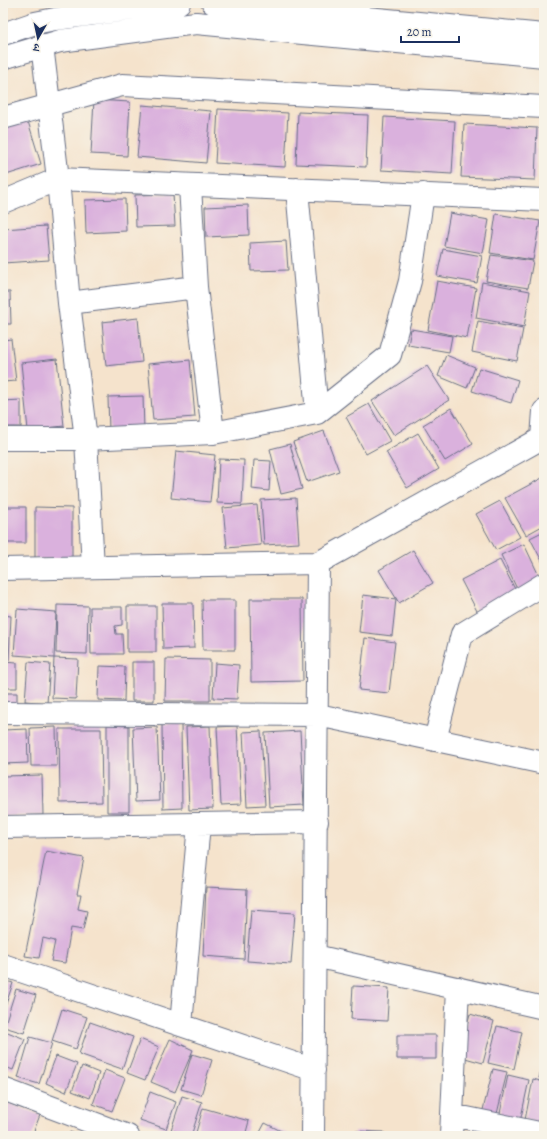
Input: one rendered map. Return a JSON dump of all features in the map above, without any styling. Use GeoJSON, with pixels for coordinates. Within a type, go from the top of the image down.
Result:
{"type":"FeatureCollection","features":[{"type":"Feature","properties":{"kind":"street"},"geometry":{"type":"LineString","coordinates":[[3,34],[35,23],[55,19],[179,3]]}},
{"type":"Feature","properties":{"kind":"street"},"geometry":{"type":"LineString","coordinates":[[213,3],[544,35]]}},
{"type":"Feature","properties":{"kind":"street"},"geometry":{"type":"LineString","coordinates":[[3,58],[42,45],[60,41],[196,23],[544,56]]}},
{"type":"Feature","properties":{"kind":"street"},"geometry":{"type":"LineString","coordinates":[[42,45],[58,179],[69,303],[86,439],[93,567]]}},
{"type":"Feature","properties":{"kind":"street"},"geometry":{"type":"LineString","coordinates":[[3,118],[122,85],[544,107]]}},
{"type":"Feature","properties":{"kind":"street"},"geometry":{"type":"LineString","coordinates":[[3,202],[58,179],[190,186],[297,189],[544,200]]}},
{"type":"Feature","properties":{"kind":"street"},"geometry":{"type":"LineString","coordinates":[[190,186],[196,287],[213,433]]}},
{"type":"Feature","properties":{"kind":"street"},"geometry":{"type":"LineString","coordinates":[[297,189],[317,413]]}},
{"type":"Feature","properties":{"kind":"street"},"geometry":{"type":"LineString","coordinates":[[3,438],[86,439],[213,433],[317,413],[390,355],[410,281],[423,194]]}},
{"type":"Feature","properties":{"kind":"street"},"geometry":{"type":"LineString","coordinates":[[69,303],[196,287]]}},
{"type":"Feature","properties":{"kind":"street"},"geometry":{"type":"LineString","coordinates":[[3,569],[318,563],[543,437],[544,411]]}},
{"type":"Feature","properties":{"kind":"street"},"geometry":{"type":"LineString","coordinates":[[313,1136],[318,715],[318,563]]}},
{"type":"Feature","properties":{"kind":"street"},"geometry":{"type":"LineString","coordinates":[[436,740],[462,634],[544,584]]}},
{"type":"Feature","properties":{"kind":"street"},"geometry":{"type":"LineString","coordinates":[[3,713],[318,715],[544,763]]}},
{"type":"Feature","properties":{"kind":"street"},"geometry":{"type":"LineString","coordinates":[[3,827],[316,822]]}},
{"type":"Feature","properties":{"kind":"street"},"geometry":{"type":"LineString","coordinates":[[181,1025],[199,824]]}},
{"type":"Feature","properties":{"kind":"street"},"geometry":{"type":"LineString","coordinates":[[315,956],[544,1008]]}},
{"type":"Feature","properties":{"kind":"street"},"geometry":{"type":"LineString","coordinates":[[3,965],[314,1070]]}},
{"type":"Feature","properties":{"kind":"street"},"geometry":{"type":"LineString","coordinates":[[458,988],[451,1126],[544,1134]]}},
{"type":"Feature","properties":{"kind":"street"},"geometry":{"type":"LineString","coordinates":[[3,1089],[128,1136]]}},
{"type":"Feature","properties":{"kind":"building"},"geometry":{"type":"Polygon","coordinates":[[[94,100],[130,102],[127,156],[91,154],[94,100]]]}},
{"type":"Feature","properties":{"kind":"building"},"geometry":{"type":"Polygon","coordinates":[[[142,105],[211,111],[206,163],[137,157],[142,105]]]}},
{"type":"Feature","properties":{"kind":"building"},"geometry":{"type":"Polygon","coordinates":[[[218,109],[288,113],[285,167],[215,163],[218,109]]]}},
{"type":"Feature","properties":{"kind":"building"},"geometry":{"type":"Polygon","coordinates":[[[298,112],[368,115],[366,167],[296,164],[298,112]]]}},
{"type":"Feature","properties":{"kind":"building"},"geometry":{"type":"Polygon","coordinates":[[[384,117],[455,121],[452,174],[381,170],[384,117]]]}},
{"type":"Feature","properties":{"kind":"building"},"geometry":{"type":"Polygon","coordinates":[[[27,118],[41,164],[3,176],[3,125],[27,118]]]}},
{"type":"Feature","properties":{"kind":"building"},"geometry":{"type":"Polygon","coordinates":[[[464,124],[537,128],[535,180],[461,177],[464,124]]]}},
{"type":"Feature","properties":{"kind":"building"},"geometry":{"type":"Polygon","coordinates":[[[173,194],[175,226],[136,227],[135,195],[173,194]]]}},
{"type":"Feature","properties":{"kind":"building"},"geometry":{"type":"Polygon","coordinates":[[[125,199],[126,231],[86,233],[85,200],[125,199]]]}},
{"type":"Feature","properties":{"kind":"building"},"geometry":{"type":"Polygon","coordinates":[[[248,205],[249,235],[206,237],[205,207],[248,205]]]}},
{"type":"Feature","properties":{"kind":"building"},"geometry":{"type":"Polygon","coordinates":[[[450,213],[489,220],[483,253],[444,246],[450,213]]]}},
{"type":"Feature","properties":{"kind":"building"},"geometry":{"type":"Polygon","coordinates":[[[496,214],[540,221],[533,260],[490,253],[496,214]]]}},
{"type":"Feature","properties":{"kind":"building"},"geometry":{"type":"Polygon","coordinates":[[[46,226],[49,260],[3,263],[3,229],[46,226]]]}},
{"type":"Feature","properties":{"kind":"building"},"geometry":{"type":"Polygon","coordinates":[[[286,241],[288,270],[251,271],[250,243],[286,241]]]}},
{"type":"Feature","properties":{"kind":"building"},"geometry":{"type":"Polygon","coordinates":[[[443,249],[482,256],[477,283],[437,276],[443,249]]]}},
{"type":"Feature","properties":{"kind":"building"},"geometry":{"type":"Polygon","coordinates":[[[491,255],[533,261],[528,288],[486,281],[491,255]]]}},
{"type":"Feature","properties":{"kind":"building"},"geometry":{"type":"Polygon","coordinates":[[[437,281],[476,288],[467,338],[428,330],[437,281]]]}},
{"type":"Feature","properties":{"kind":"building"},"geometry":{"type":"Polygon","coordinates":[[[482,282],[530,291],[524,327],[476,318],[482,282]]]}},
{"type":"Feature","properties":{"kind":"building"},"geometry":{"type":"Polygon","coordinates":[[[3,292],[10,292],[11,324],[3,324],[3,292]]]}},
{"type":"Feature","properties":{"kind":"building"},"geometry":{"type":"Polygon","coordinates":[[[138,318],[142,362],[106,366],[102,322],[138,318]]]}},
{"type":"Feature","properties":{"kind":"building"},"geometry":{"type":"Polygon","coordinates":[[[478,321],[523,329],[517,361],[472,352],[478,321]]]}},
{"type":"Feature","properties":{"kind":"building"},"geometry":{"type":"Polygon","coordinates":[[[411,329],[452,336],[449,352],[408,345],[411,329]]]}},
{"type":"Feature","properties":{"kind":"building"},"geometry":{"type":"Polygon","coordinates":[[[11,339],[16,381],[3,382],[3,340],[11,339]]]}},
{"type":"Feature","properties":{"kind":"building"},"geometry":{"type":"Polygon","coordinates":[[[446,355],[475,367],[467,388],[438,376],[446,355]]]}},
{"type":"Feature","properties":{"kind":"building"},"geometry":{"type":"Polygon","coordinates":[[[57,359],[64,426],[28,430],[21,363],[57,359]]]}},
{"type":"Feature","properties":{"kind":"building"},"geometry":{"type":"Polygon","coordinates":[[[190,360],[195,417],[153,420],[148,364],[190,360]]]}},
{"type":"Feature","properties":{"kind":"building"},"geometry":{"type":"Polygon","coordinates":[[[427,366],[449,400],[394,435],[372,401],[427,366]]]}},
{"type":"Feature","properties":{"kind":"building"},"geometry":{"type":"Polygon","coordinates":[[[479,368],[518,380],[511,403],[472,391],[479,368]]]}},
{"type":"Feature","properties":{"kind":"building"},"geometry":{"type":"Polygon","coordinates":[[[143,396],[144,430],[109,431],[108,397],[143,396]]]}},
{"type":"Feature","properties":{"kind":"building"},"geometry":{"type":"Polygon","coordinates":[[[21,400],[21,427],[3,427],[3,401],[21,400]]]}},
{"type":"Feature","properties":{"kind":"building"},"geometry":{"type":"Polygon","coordinates":[[[369,404],[390,441],[366,454],[346,417],[369,404]]]}},
{"type":"Feature","properties":{"kind":"building"},"geometry":{"type":"Polygon","coordinates":[[[451,408],[473,444],[445,461],[423,425],[451,408]]]}},
{"type":"Feature","properties":{"kind":"building"},"geometry":{"type":"Polygon","coordinates":[[[324,431],[339,471],[307,482],[293,442],[324,431]]]}},
{"type":"Feature","properties":{"kind":"building"},"geometry":{"type":"Polygon","coordinates":[[[418,433],[439,469],[407,488],[386,452],[418,433]]]}},
{"type":"Feature","properties":{"kind":"building"},"geometry":{"type":"Polygon","coordinates":[[[290,444],[302,489],[281,494],[270,449],[290,444]]]}},
{"type":"Feature","properties":{"kind":"building"},"geometry":{"type":"Polygon","coordinates":[[[176,451],[215,455],[210,502],[171,498],[176,451]]]}},
{"type":"Feature","properties":{"kind":"building"},"geometry":{"type":"Polygon","coordinates":[[[219,459],[244,460],[242,504],[217,503],[219,459]]]}},
{"type":"Feature","properties":{"kind":"building"},"geometry":{"type":"Polygon","coordinates":[[[254,460],[271,461],[269,491],[252,489],[254,460]]]}},
{"type":"Feature","properties":{"kind":"building"},"geometry":{"type":"Polygon","coordinates":[[[544,477],[544,525],[526,535],[505,498],[544,477]]]}},
{"type":"Feature","properties":{"kind":"building"},"geometry":{"type":"Polygon","coordinates":[[[296,498],[299,543],[264,545],[261,500],[296,498]]]}},
{"type":"Feature","properties":{"kind":"building"},"geometry":{"type":"Polygon","coordinates":[[[500,501],[520,537],[496,550],[476,514],[500,501]]]}},
{"type":"Feature","properties":{"kind":"building"},"geometry":{"type":"Polygon","coordinates":[[[257,505],[261,545],[227,548],[223,508],[257,505]]]}},
{"type":"Feature","properties":{"kind":"building"},"geometry":{"type":"Polygon","coordinates":[[[3,507],[26,507],[26,543],[3,543],[3,507]]]}},
{"type":"Feature","properties":{"kind":"building"},"geometry":{"type":"Polygon","coordinates":[[[35,507],[72,508],[72,560],[35,559],[35,507]]]}},
{"type":"Feature","properties":{"kind":"building"},"geometry":{"type":"Polygon","coordinates":[[[544,531],[544,565],[530,538],[544,531]]]}},
{"type":"Feature","properties":{"kind":"building"},"geometry":{"type":"Polygon","coordinates":[[[524,544],[541,580],[518,591],[501,555],[524,544]]]}},
{"type":"Feature","properties":{"kind":"building"},"geometry":{"type":"Polygon","coordinates":[[[413,550],[433,583],[399,603],[379,570],[413,550]]]}},
{"type":"Feature","properties":{"kind":"building"},"geometry":{"type":"Polygon","coordinates":[[[500,560],[518,595],[479,615],[461,580],[500,560]]]}},
{"type":"Feature","properties":{"kind":"building"},"geometry":{"type":"Polygon","coordinates":[[[363,595],[396,599],[392,636],[359,632],[363,595]]]}},
{"type":"Feature","properties":{"kind":"building"},"geometry":{"type":"Polygon","coordinates":[[[250,599],[302,599],[303,681],[251,682],[250,599]]]}},
{"type":"Feature","properties":{"kind":"building"},"geometry":{"type":"Polygon","coordinates":[[[202,600],[235,600],[235,650],[203,650],[202,600]]]}},
{"type":"Feature","properties":{"kind":"building"},"geometry":{"type":"Polygon","coordinates":[[[162,603],[193,603],[194,648],[163,649],[162,603]]]}},
{"type":"Feature","properties":{"kind":"building"},"geometry":{"type":"Polygon","coordinates":[[[57,605],[88,606],[87,654],[56,653],[57,605]]]}},
{"type":"Feature","properties":{"kind":"building"},"geometry":{"type":"Polygon","coordinates":[[[127,606],[156,606],[156,652],[127,652],[127,606]]]}},
{"type":"Feature","properties":{"kind":"building"},"geometry":{"type":"Polygon","coordinates":[[[90,607],[122,607],[122,625],[115,626],[116,634],[122,634],[123,654],[91,654],[90,607]]]}},
{"type":"Feature","properties":{"kind":"building"},"geometry":{"type":"Polygon","coordinates":[[[17,609],[56,612],[54,658],[14,655],[17,609]]]}},
{"type":"Feature","properties":{"kind":"building"},"geometry":{"type":"Polygon","coordinates":[[[3,615],[11,616],[9,660],[3,660],[3,615]]]}},
{"type":"Feature","properties":{"kind":"building"},"geometry":{"type":"Polygon","coordinates":[[[365,638],[395,642],[389,693],[359,690],[365,638]]]}},
{"type":"Feature","properties":{"kind":"building"},"geometry":{"type":"Polygon","coordinates":[[[54,658],[78,659],[76,699],[52,698],[54,658]]]}},
{"type":"Feature","properties":{"kind":"building"},"geometry":{"type":"Polygon","coordinates":[[[166,659],[210,660],[210,701],[165,701],[166,659]]]}},
{"type":"Feature","properties":{"kind":"building"},"geometry":{"type":"Polygon","coordinates":[[[3,662],[17,663],[17,688],[3,688],[3,662]]]}},
{"type":"Feature","properties":{"kind":"building"},"geometry":{"type":"Polygon","coordinates":[[[28,662],[50,664],[47,703],[25,701],[28,662]]]}},
{"type":"Feature","properties":{"kind":"building"},"geometry":{"type":"Polygon","coordinates":[[[132,662],[154,662],[154,701],[132,701],[132,662]]]}},
{"type":"Feature","properties":{"kind":"building"},"geometry":{"type":"Polygon","coordinates":[[[215,663],[239,665],[237,699],[213,698],[215,663]]]}},
{"type":"Feature","properties":{"kind":"building"},"geometry":{"type":"Polygon","coordinates":[[[99,666],[125,667],[124,701],[98,700],[99,666]]]}},
{"type":"Feature","properties":{"kind":"building"},"geometry":{"type":"Polygon","coordinates":[[[3,693],[17,693],[17,708],[3,707],[3,693]]]}},
{"type":"Feature","properties":{"kind":"building"},"geometry":{"type":"Polygon","coordinates":[[[181,723],[182,808],[163,809],[162,724],[181,723]]]}},
{"type":"Feature","properties":{"kind":"building"},"geometry":{"type":"Polygon","coordinates":[[[107,725],[129,726],[129,812],[107,812],[107,725]]]}},
{"type":"Feature","properties":{"kind":"building"},"geometry":{"type":"Polygon","coordinates":[[[210,726],[213,809],[189,810],[186,727],[210,726]]]}},
{"type":"Feature","properties":{"kind":"building"},"geometry":{"type":"Polygon","coordinates":[[[237,726],[241,804],[221,805],[217,727],[237,726]]]}},
{"type":"Feature","properties":{"kind":"building"},"geometry":{"type":"Polygon","coordinates":[[[56,727],[57,766],[31,766],[30,728],[56,727]]]}},
{"type":"Feature","properties":{"kind":"building"},"geometry":{"type":"Polygon","coordinates":[[[157,727],[160,800],[136,801],[133,728],[157,727]]]}},
{"type":"Feature","properties":{"kind":"building"},"geometry":{"type":"Polygon","coordinates":[[[27,729],[28,763],[3,764],[3,730],[27,729]]]}},
{"type":"Feature","properties":{"kind":"building"},"geometry":{"type":"Polygon","coordinates":[[[59,729],[101,729],[102,802],[60,803],[59,729]]]}},
{"type":"Feature","properties":{"kind":"building"},"geometry":{"type":"Polygon","coordinates":[[[261,731],[265,805],[247,806],[243,732],[261,731]]]}},
{"type":"Feature","properties":{"kind":"building"},"geometry":{"type":"Polygon","coordinates":[[[300,731],[304,805],[269,807],[265,733],[300,731]]]}},
{"type":"Feature","properties":{"kind":"building"},"geometry":{"type":"Polygon","coordinates":[[[42,775],[43,815],[3,816],[3,776],[42,775]]]}},
{"type":"Feature","properties":{"kind":"building"},"geometry":{"type":"Polygon","coordinates":[[[46,851],[84,858],[77,894],[81,894],[78,909],[87,911],[83,930],[71,928],[65,963],[51,961],[55,941],[43,938],[39,958],[25,956],[46,851]]]}},
{"type":"Feature","properties":{"kind":"building"},"geometry":{"type":"Polygon","coordinates":[[[206,887],[247,889],[244,959],[203,956],[206,887]]]}},
{"type":"Feature","properties":{"kind":"building"},"geometry":{"type":"Polygon","coordinates":[[[251,910],[295,913],[291,964],[247,961],[251,910]]]}},
{"type":"Feature","properties":{"kind":"building"},"geometry":{"type":"Polygon","coordinates":[[[3,980],[13,983],[3,1013],[3,980]]]}},
{"type":"Feature","properties":{"kind":"building"},"geometry":{"type":"Polygon","coordinates":[[[353,986],[389,988],[387,1021],[351,1019],[353,986]]]}},
{"type":"Feature","properties":{"kind":"building"},"geometry":{"type":"Polygon","coordinates":[[[16,989],[36,995],[24,1033],[4,1027],[16,989]]]}},
{"type":"Feature","properties":{"kind":"building"},"geometry":{"type":"Polygon","coordinates":[[[62,1009],[87,1017],[76,1049],[52,1041],[62,1009]]]}},
{"type":"Feature","properties":{"kind":"building"},"geometry":{"type":"Polygon","coordinates":[[[470,1014],[494,1021],[483,1063],[458,1056],[470,1014]]]}},
{"type":"Feature","properties":{"kind":"building"},"geometry":{"type":"Polygon","coordinates":[[[90,1022],[133,1037],[122,1069],[79,1054],[90,1022]]]}},
{"type":"Feature","properties":{"kind":"building"},"geometry":{"type":"Polygon","coordinates":[[[497,1026],[522,1032],[514,1069],[488,1063],[497,1026]]]}},
{"type":"Feature","properties":{"kind":"building"},"geometry":{"type":"Polygon","coordinates":[[[5,1031],[25,1039],[13,1070],[3,1066],[3,1035],[5,1031]]]}},
{"type":"Feature","properties":{"kind":"building"},"geometry":{"type":"Polygon","coordinates":[[[397,1035],[436,1035],[436,1059],[397,1059],[397,1035]]]}},
{"type":"Feature","properties":{"kind":"building"},"geometry":{"type":"Polygon","coordinates":[[[30,1037],[52,1043],[39,1084],[18,1078],[30,1037]]]}},
{"type":"Feature","properties":{"kind":"building"},"geometry":{"type":"Polygon","coordinates":[[[140,1039],[159,1047],[145,1080],[127,1073],[140,1039]]]}},
{"type":"Feature","properties":{"kind":"building"},"geometry":{"type":"Polygon","coordinates":[[[170,1039],[193,1050],[175,1092],[151,1082],[170,1039]]]}},
{"type":"Feature","properties":{"kind":"building"},"geometry":{"type":"Polygon","coordinates":[[[192,1054],[212,1060],[201,1095],[181,1089],[192,1054]]]}},
{"type":"Feature","properties":{"kind":"building"},"geometry":{"type":"Polygon","coordinates":[[[56,1056],[77,1064],[66,1092],[46,1083],[56,1056]]]}},
{"type":"Feature","properties":{"kind":"building"},"geometry":{"type":"Polygon","coordinates":[[[544,1061],[544,1079],[539,1078],[544,1061]]]}},
{"type":"Feature","properties":{"kind":"building"},"geometry":{"type":"Polygon","coordinates":[[[82,1066],[99,1073],[90,1098],[72,1091],[82,1066]]]}},
{"type":"Feature","properties":{"kind":"building"},"geometry":{"type":"Polygon","coordinates":[[[493,1069],[507,1072],[496,1118],[482,1114],[493,1069]]]}},
{"type":"Feature","properties":{"kind":"building"},"geometry":{"type":"Polygon","coordinates":[[[105,1070],[125,1078],[112,1111],[93,1104],[105,1070]]]}},
{"type":"Feature","properties":{"kind":"building"},"geometry":{"type":"Polygon","coordinates":[[[508,1075],[529,1080],[520,1122],[499,1118],[508,1075]]]}},
{"type":"Feature","properties":{"kind":"building"},"geometry":{"type":"Polygon","coordinates":[[[533,1079],[544,1082],[544,1124],[525,1120],[533,1079]]]}},
{"type":"Feature","properties":{"kind":"building"},"geometry":{"type":"Polygon","coordinates":[[[150,1092],[176,1102],[166,1129],[140,1120],[150,1092]]]}},
{"type":"Feature","properties":{"kind":"building"},"geometry":{"type":"Polygon","coordinates":[[[182,1096],[202,1102],[191,1136],[171,1130],[182,1096]]]}},
{"type":"Feature","properties":{"kind":"building"},"geometry":{"type":"Polygon","coordinates":[[[3,1101],[40,1115],[32,1136],[3,1136],[3,1101]]]}},
{"type":"Feature","properties":{"kind":"building"},"geometry":{"type":"Polygon","coordinates":[[[203,1108],[249,1121],[245,1136],[195,1136],[203,1108]]]}},
{"type":"Feature","properties":{"kind":"building"},"geometry":{"type":"Polygon","coordinates":[[[265,1123],[291,1136],[258,1136],[265,1123]]]}},
{"type":"Feature","properties":{"kind":"building"},"geometry":{"type":"Polygon","coordinates":[[[355,1131],[384,1132],[384,1136],[355,1136],[355,1131]]]}},
{"type":"Feature","properties":{"kind":"building"},"geometry":{"type":"Polygon","coordinates":[[[70,1132],[81,1136],[68,1136],[70,1132]]]}}]}
